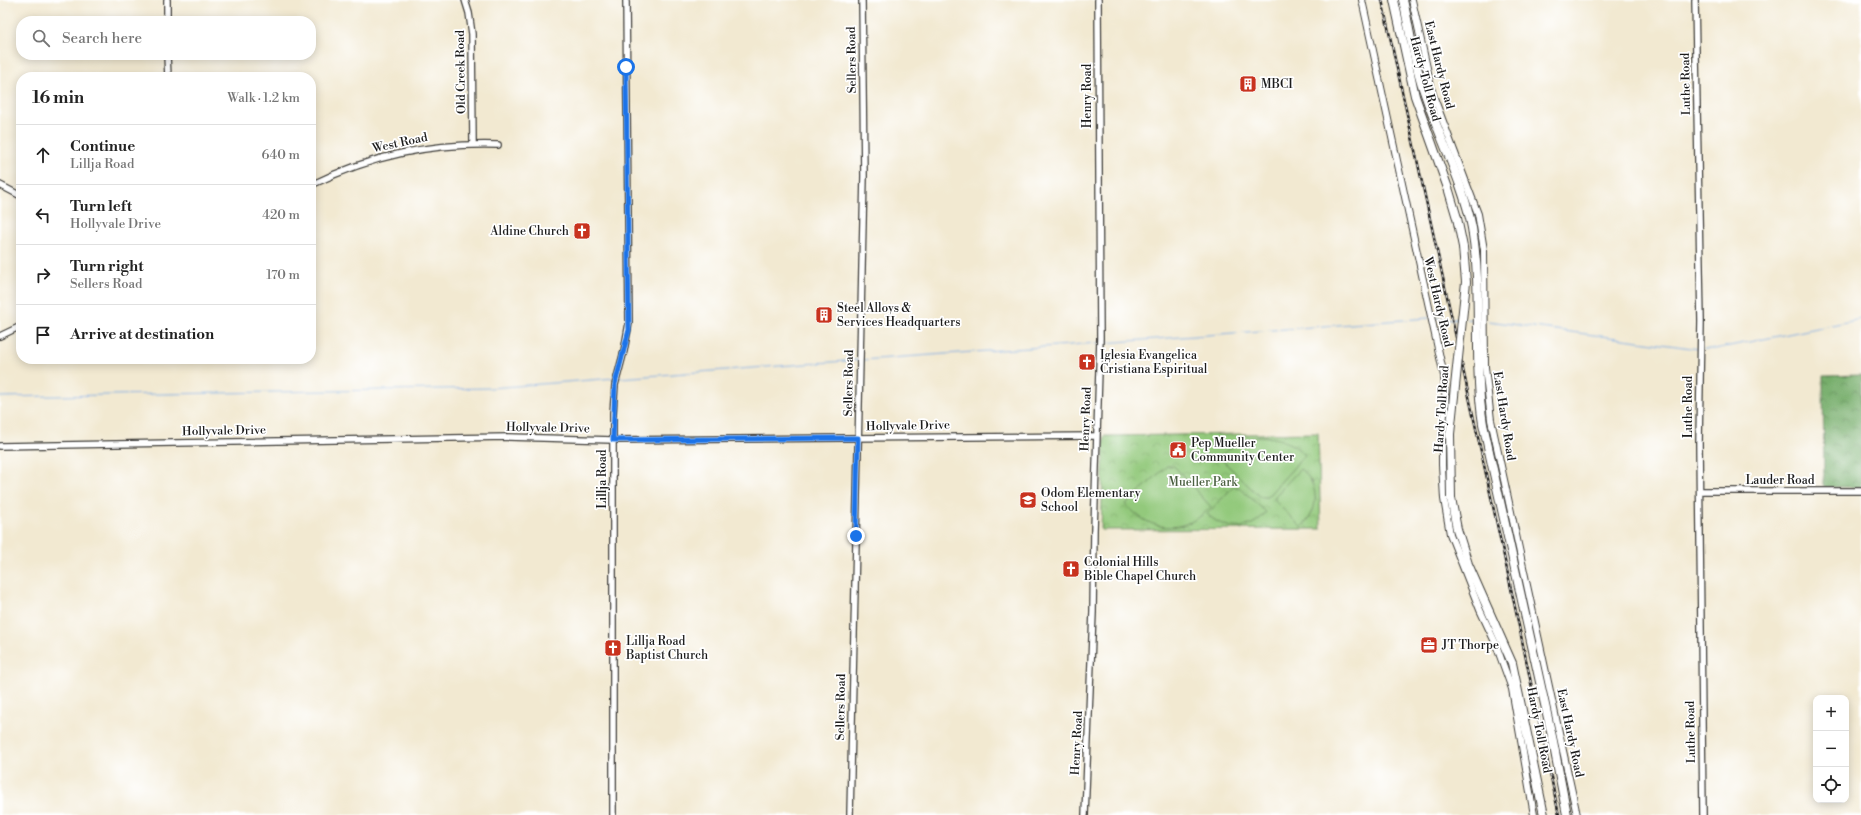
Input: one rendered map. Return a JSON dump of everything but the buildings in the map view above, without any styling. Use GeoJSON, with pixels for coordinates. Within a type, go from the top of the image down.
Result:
{"type":"FeatureCollection","features":[{"type":"Feature","properties":{"kind":"highway","name":"Hardy Toll Road"},"geometry":{"type":"LineString","coordinates":[[1394,0],[1415,96],[1449,191],[1457,218],[1463,247],[1466,282],[1450,434],[1451,498],[1457,529],[1468,564],[1512,663],[1544,815]]}},
{"type":"Feature","properties":{"kind":"highway","name":"Hardy Toll Road"},"geometry":{"type":"LineString","coordinates":[[1403,0],[1424,92],[1457,179],[1472,226],[1476,255],[1478,384],[1483,424],[1553,741],[1567,815]]}},
{"type":"Feature","properties":{"kind":"highway"},"geometry":{"type":"LineString","coordinates":[[1553,741],[1571,815]]}},
{"type":"Feature","properties":{"kind":"main road","name":"West Hardy Road"},"geometry":{"type":"LineString","coordinates":[[1362,0],[1429,313],[1444,376],[1446,392],[1442,465],[1444,500],[1450,534],[1480,610],[1495,642],[1512,689],[1534,815]]}},
{"type":"Feature","properties":{"kind":"main road","name":"East Hardy Road"},"geometry":{"type":"LineString","coordinates":[[1412,0],[1433,95],[1478,214],[1484,250],[1484,315],[1487,392],[1492,428],[1577,815]]}},
{"type":"Feature","properties":{"kind":"street"},"geometry":{"type":"LineString","coordinates":[[167,0],[167,16]]}},
{"type":"Feature","properties":{"kind":"street","name":"Old Creek Road"},"geometry":{"type":"LineString","coordinates":[[465,0],[469,13],[472,34],[473,144]]}},
{"type":"Feature","properties":{"kind":"street","name":"Lillja Road"},"geometry":{"type":"LineString","coordinates":[[613,815],[613,440],[616,382],[629,323],[626,0]]}},
{"type":"Feature","properties":{"kind":"street","name":"Sellers Road"},"geometry":{"type":"LineString","coordinates":[[850,815],[864,176],[862,0]]}},
{"type":"Feature","properties":{"kind":"street","name":"Henry Road"},"geometry":{"type":"LineString","coordinates":[[1085,815],[1093,612],[1096,436],[1100,349],[1098,0]]}},
{"type":"Feature","properties":{"kind":"street","name":"Luthe Road"},"geometry":{"type":"LineString","coordinates":[[1695,0],[1701,342],[1700,491],[1703,815]]}},
{"type":"Feature","properties":{"kind":"street"},"geometry":{"type":"LineString","coordinates":[[168,60],[168,72]]}},
{"type":"Feature","properties":{"kind":"street","name":"West Road"},"geometry":{"type":"LineString","coordinates":[[316,183],[347,169],[391,155],[432,147],[473,144],[498,145]]}},
{"type":"Feature","properties":{"kind":"street"},"geometry":{"type":"LineString","coordinates":[[0,185],[16,193]]}},
{"type":"Feature","properties":{"kind":"street"},"geometry":{"type":"LineString","coordinates":[[0,336],[16,328]]}},
{"type":"Feature","properties":{"kind":"street","name":"Hollyvale Drive"},"geometry":{"type":"LineString","coordinates":[[0,446],[508,437],[613,440],[1096,436]]}},
{"type":"Feature","properties":{"kind":"street","name":"Lauder Road"},"geometry":{"type":"LineString","coordinates":[[1700,491],[1861,490]]}},
{"type":"Feature","properties":{"kind":"green space"},"geometry":{"type":"Polygon","coordinates":[[[1861,375],[1861,487],[1824,487],[1823,376],[1861,375]]]}},
{"type":"Feature","properties":{"kind":"green space","name":"Mueller Park"},"geometry":{"type":"Polygon","coordinates":[[[1318,433],[1321,529],[1101,530],[1104,436],[1318,433]]]}},
{"type":"Feature","properties":{"kind":"green space"},"geometry":{"type":"Polygon","coordinates":[[[1259,436],[1284,441],[1300,450],[1305,455],[1267,497],[1260,497],[1219,457],[1238,442],[1259,436]]]}},
{"type":"Feature","properties":{"kind":"green space"},"geometry":{"type":"Polygon","coordinates":[[[1167,466],[1174,466],[1211,507],[1201,516],[1179,526],[1168,527],[1146,521],[1126,504],[1167,466]]]}},
{"type":"Feature","properties":{"kind":"green space"},"geometry":{"type":"Polygon","coordinates":[[[1300,469],[1307,475],[1311,482],[1315,498],[1312,514],[1301,527],[1275,501],[1275,496],[1300,469]]]}},
{"type":"Feature","properties":{"kind":"green space"},"geometry":{"type":"Polygon","coordinates":[[[1233,487],[1239,487],[1266,512],[1253,524],[1237,527],[1229,526],[1214,520],[1207,514],[1233,487]]]}},
{"type":"Feature","properties":{"kind":"waterway"},"geometry":{"type":"LineString","coordinates":[[1103,343],[1429,318]]}},
{"type":"Feature","properties":{"kind":"waterway"},"geometry":{"type":"LineString","coordinates":[[1434,318],[1459,319]]}},
{"type":"Feature","properties":{"kind":"waterway"},"geometry":{"type":"LineString","coordinates":[[1466,319],[1475,320]]}},
{"type":"Feature","properties":{"kind":"waterway"},"geometry":{"type":"LineString","coordinates":[[1704,349],[1715,349],[1861,319]]}},
{"type":"Feature","properties":{"kind":"waterway"},"geometry":{"type":"LineString","coordinates":[[1488,321],[1699,349]]}},
{"type":"Feature","properties":{"kind":"waterway"},"geometry":{"type":"LineString","coordinates":[[862,360],[1098,343]]}},
{"type":"Feature","properties":{"kind":"waterway"},"geometry":{"type":"LineString","coordinates":[[620,378],[858,360]]}},
{"type":"Feature","properties":{"kind":"waterway"},"geometry":{"type":"LineString","coordinates":[[0,397],[491,388],[615,378]]}},
{"type":"Feature","properties":{"kind":"railway"},"geometry":{"type":"LineString","coordinates":[[1382,0],[1509,579],[1559,815]]}},
{"type":"Feature","properties":{"kind":"place","name":"MBCI"},"geometry":{"type":"Point","coordinates":[1248,84]}},
{"type":"Feature","properties":{"kind":"place","name":"Aldine Church"},"geometry":{"type":"Point","coordinates":[582,231]}},
{"type":"Feature","properties":{"kind":"place","name":"Steel Alloys & Services Headquarters"},"geometry":{"type":"Point","coordinates":[824,315]}},
{"type":"Feature","properties":{"kind":"place","name":"Iglesia Evangelica Cristiana Espiritual"},"geometry":{"type":"Point","coordinates":[1087,362]}},
{"type":"Feature","properties":{"kind":"place","name":"Pep Mueller Community Center"},"geometry":{"type":"Point","coordinates":[1178,450]}},
{"type":"Feature","properties":{"kind":"place","name":"Odom Elementary School"},"geometry":{"type":"Point","coordinates":[1028,500]}},
{"type":"Feature","properties":{"kind":"place","name":"Colonial Hills Bible Chapel Church"},"geometry":{"type":"Point","coordinates":[1071,569]}},
{"type":"Feature","properties":{"kind":"place","name":"JT Thorpe"},"geometry":{"type":"Point","coordinates":[1429,645]}},
{"type":"Feature","properties":{"kind":"place","name":"Lillja Road Baptist Church"},"geometry":{"type":"Point","coordinates":[613,648]}},
{"type":"Feature","properties":{"kind":"route"},"geometry":{"type":"LineString","coordinates":[[626,67],[629,330],[615,384],[613,440],[858,438],[856,536]]}}]}
